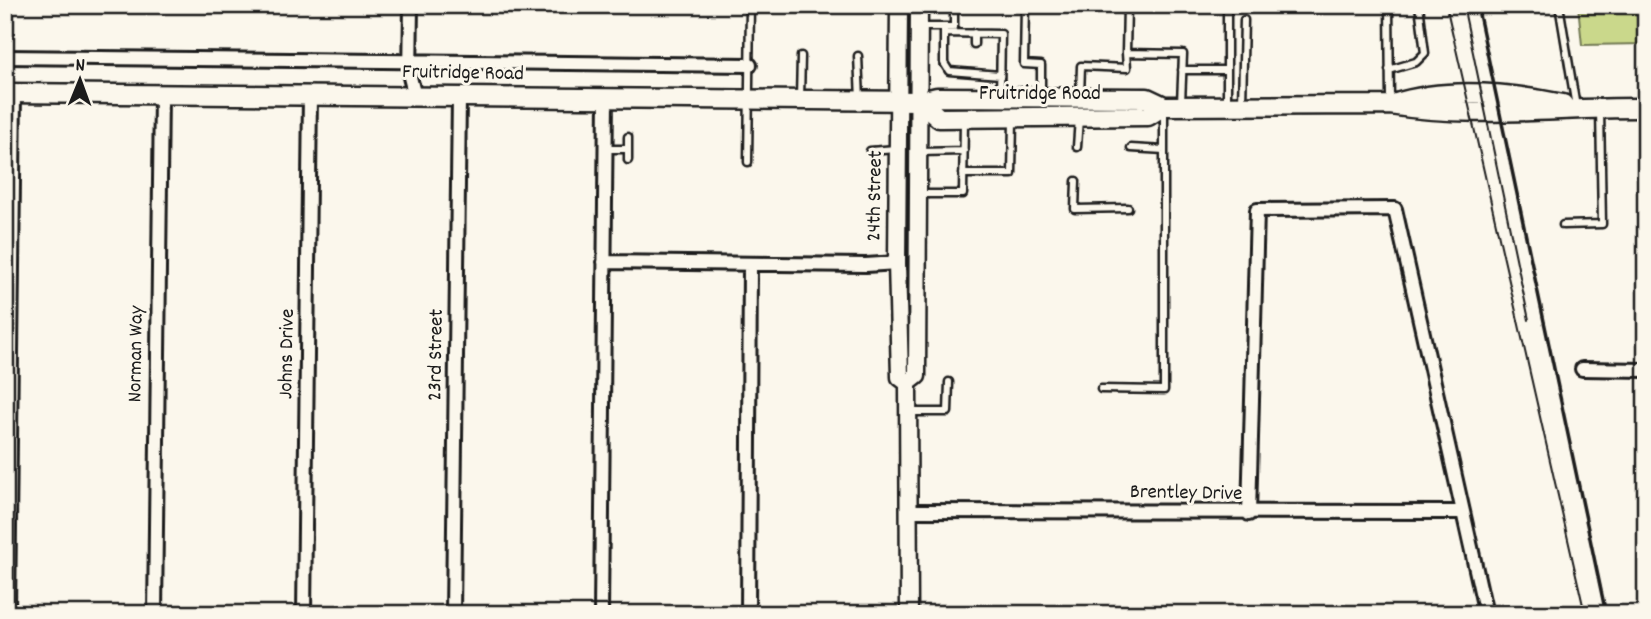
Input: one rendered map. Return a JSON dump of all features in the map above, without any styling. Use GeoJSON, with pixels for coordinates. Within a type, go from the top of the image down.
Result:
{"type":"FeatureCollection","features":[{"type":"Feature","properties":{"kind":"main road","name":"Fruitridge Road"},"geometry":{"type":"LineString","coordinates":[[10,93],[920,101],[937,97],[1147,98],[1172,106],[1390,105],[1420,110],[1531,113],[1576,107],[1646,108]]}},
{"type":"Feature","properties":{"kind":"main road","name":"Fruitridge Road"},"geometry":{"type":"LineString","coordinates":[[920,101],[939,118],[1148,116],[1172,106]]}},
{"type":"Feature","properties":{"kind":"street"},"geometry":{"type":"LineString","coordinates":[[411,5],[410,60],[415,97]]}},
{"type":"Feature","properties":{"kind":"street","name":"24th Street"},"geometry":{"type":"LineString","coordinates":[[899,5],[897,263],[900,377],[908,383]]}},
{"type":"Feature","properties":{"kind":"street","name":"24th Street"},"geometry":{"type":"LineString","coordinates":[[908,383],[917,376],[919,5]]}},
{"type":"Feature","properties":{"kind":"street"},"geometry":{"type":"LineString","coordinates":[[5,57],[750,65]]}},
{"type":"Feature","properties":{"kind":"street"},"geometry":{"type":"LineString","coordinates":[[8,614],[10,93]]}},
{"type":"Feature","properties":{"kind":"street","name":"Norman Way"},"geometry":{"type":"LineString","coordinates":[[155,614],[161,94]]}},
{"type":"Feature","properties":{"kind":"street","name":"Johns Drive"},"geometry":{"type":"LineString","coordinates":[[304,614],[310,95]]}},
{"type":"Feature","properties":{"kind":"street","name":"23rd Street"},"geometry":{"type":"LineString","coordinates":[[453,614],[459,97]]}},
{"type":"Feature","properties":{"kind":"street"},"geometry":{"type":"LineString","coordinates":[[601,614],[606,98]]}},
{"type":"Feature","properties":{"kind":"street"},"geometry":{"type":"LineString","coordinates":[[1249,514],[1257,210],[1395,209],[1486,614]]}},
{"type":"Feature","properties":{"kind":"street"},"geometry":{"type":"LineString","coordinates":[[604,262],[750,265],[897,263]]}},
{"type":"Feature","properties":{"kind":"street"},"geometry":{"type":"LineString","coordinates":[[748,614],[750,265]]}},
{"type":"Feature","properties":{"kind":"street"},"geometry":{"type":"LineString","coordinates":[[1582,369],[1646,370]]}},
{"type":"Feature","properties":{"kind":"street","name":"24th Street"},"geometry":{"type":"LineString","coordinates":[[908,383],[909,614]]}},
{"type":"Feature","properties":{"kind":"street","name":"Brentley Drive"},"geometry":{"type":"LineString","coordinates":[[910,511],[1249,514],[1461,512]]}},
{"type":"Feature","properties":{"kind":"lane"},"geometry":{"type":"LineString","coordinates":[[748,162],[750,5]]}},
{"type":"Feature","properties":{"kind":"lane"},"geometry":{"type":"LineString","coordinates":[[944,30],[954,27],[954,5]]}},
{"type":"Feature","properties":{"kind":"lane"},"geometry":{"type":"LineString","coordinates":[[1025,5],[1024,64],[1041,65],[1041,99]]}},
{"type":"Feature","properties":{"kind":"lane"},"geometry":{"type":"LineString","coordinates":[[1080,99],[1081,66],[1126,68],[1127,5]]}},
{"type":"Feature","properties":{"kind":"lane"},"geometry":{"type":"LineString","coordinates":[[1388,5],[1390,105]]}},
{"type":"Feature","properties":{"kind":"lane"},"geometry":{"type":"LineString","coordinates":[[1389,69],[1416,62],[1424,54],[1419,5]]}},
{"type":"Feature","properties":{"kind":"lane"},"geometry":{"type":"LineString","coordinates":[[1559,5],[1576,107]]}},
{"type":"Feature","properties":{"kind":"lane"},"geometry":{"type":"LineString","coordinates":[[1227,8],[1227,70],[1235,104]]}},
{"type":"Feature","properties":{"kind":"lane"},"geometry":{"type":"LineString","coordinates":[[1235,104],[1244,20]]}},
{"type":"Feature","properties":{"kind":"lane"},"geometry":{"type":"LineString","coordinates":[[919,27],[1001,34],[1000,99]]}},
{"type":"Feature","properties":{"kind":"lane"},"geometry":{"type":"LineString","coordinates":[[944,30],[944,63],[949,71],[1000,75]]}},
{"type":"Feature","properties":{"kind":"lane"},"geometry":{"type":"LineString","coordinates":[[974,33],[974,44]]}},
{"type":"Feature","properties":{"kind":"lane"},"geometry":{"type":"LineString","coordinates":[[1101,389],[1164,390],[1164,150],[1182,70],[1182,54],[1126,53]]}},
{"type":"Feature","properties":{"kind":"lane"},"geometry":{"type":"LineString","coordinates":[[800,100],[801,56]]}},
{"type":"Feature","properties":{"kind":"lane"},"geometry":{"type":"LineString","coordinates":[[858,56],[860,100]]}},
{"type":"Feature","properties":{"kind":"lane"},"geometry":{"type":"LineString","coordinates":[[973,65],[973,74]]}},
{"type":"Feature","properties":{"kind":"lane"},"geometry":{"type":"LineString","coordinates":[[1182,70],[1227,70]]}},
{"type":"Feature","properties":{"kind":"lane"},"geometry":{"type":"LineString","coordinates":[[1563,225],[1602,224],[1600,107]]}},
{"type":"Feature","properties":{"kind":"lane"},"geometry":{"type":"LineString","coordinates":[[919,194],[963,194],[964,118]]}},
{"type":"Feature","properties":{"kind":"lane"},"geometry":{"type":"LineString","coordinates":[[963,174],[1012,174],[1013,118]]}},
{"type":"Feature","properties":{"kind":"lane"},"geometry":{"type":"LineString","coordinates":[[1077,147],[1079,118]]}},
{"type":"Feature","properties":{"kind":"lane"},"geometry":{"type":"LineString","coordinates":[[628,137],[628,160]]}},
{"type":"Feature","properties":{"kind":"lane"},"geometry":{"type":"LineString","coordinates":[[1131,148],[1164,150]]}},
{"type":"Feature","properties":{"kind":"lane"},"geometry":{"type":"LineString","coordinates":[[605,149],[628,149]]}},
{"type":"Feature","properties":{"kind":"lane"},"geometry":{"type":"LineString","coordinates":[[870,151],[898,149]]}},
{"type":"Feature","properties":{"kind":"lane"},"geometry":{"type":"LineString","coordinates":[[920,152],[964,152]]}},
{"type":"Feature","properties":{"kind":"lane"},"geometry":{"type":"LineString","coordinates":[[1076,181],[1075,209],[1128,208]]}},
{"type":"Feature","properties":{"kind":"lane"},"geometry":{"type":"LineString","coordinates":[[908,412],[948,412],[949,382]]}},
{"type":"Feature","properties":{"kind":"green space"},"geometry":{"type":"Polygon","coordinates":[[[1578,5],[1646,5],[1646,44],[1582,45],[1578,5]]]}},
{"type":"Feature","properties":{"kind":"tram line"},"geometry":{"type":"LineString","coordinates":[[1446,5],[1585,614]]}},
{"type":"Feature","properties":{"kind":"tram line"},"geometry":{"type":"LineString","coordinates":[[1463,5],[1529,320]]}},
{"type":"Feature","properties":{"kind":"railway"},"geometry":{"type":"LineString","coordinates":[[1477,5],[1606,614]]}}]}
